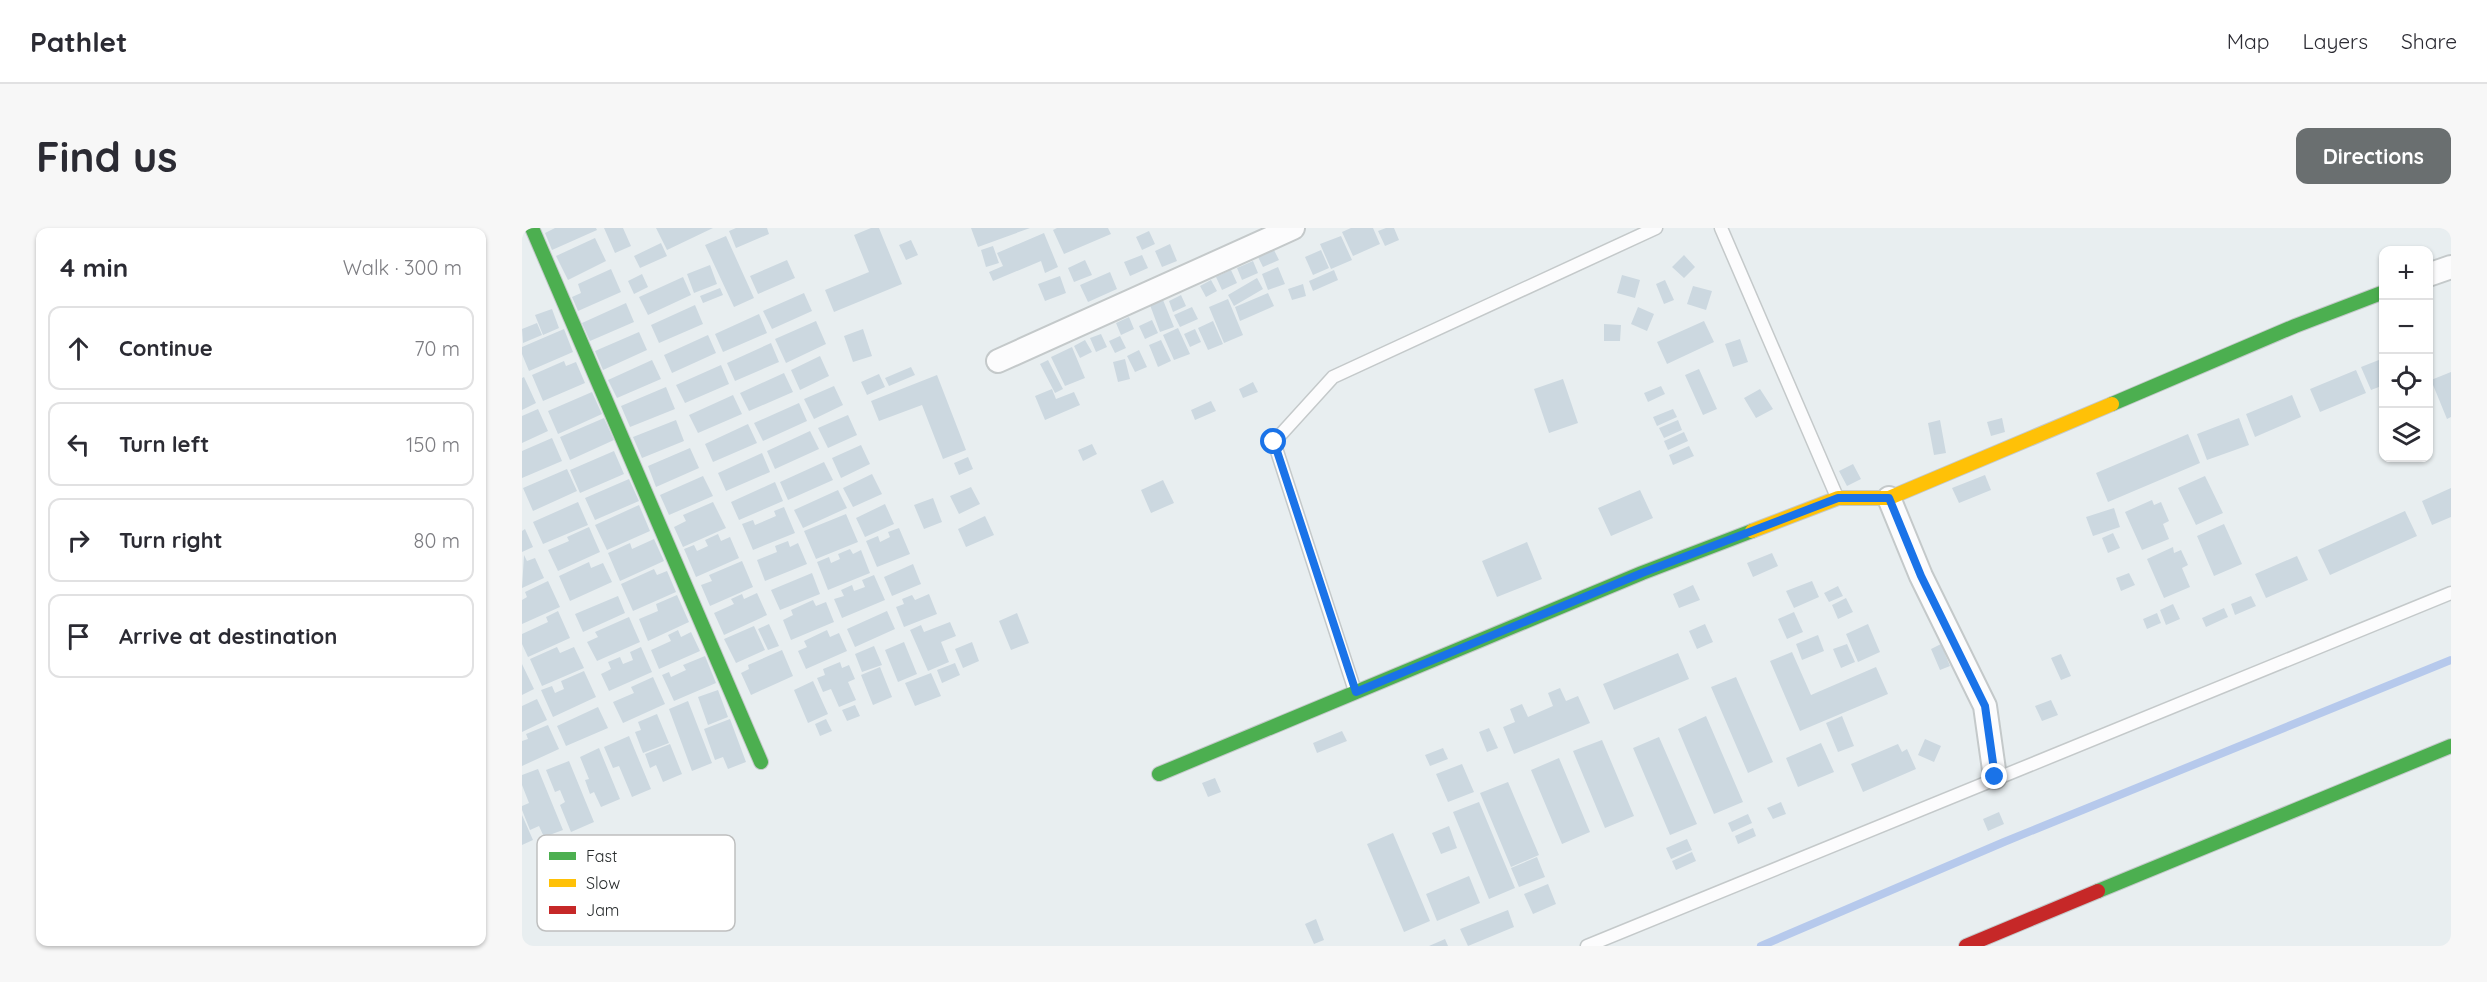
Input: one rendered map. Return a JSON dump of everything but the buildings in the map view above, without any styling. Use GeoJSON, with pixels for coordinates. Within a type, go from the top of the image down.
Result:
{"type":"FeatureCollection","features":[{"type":"Feature","properties":{"kind":"street"},"geometry":{"type":"LineString","coordinates":[[532,228],[761,762]]}},
{"type":"Feature","properties":{"kind":"street"},"geometry":{"type":"LineString","coordinates":[[998,360],[1293,228]]}},
{"type":"Feature","properties":{"kind":"street"},"geometry":{"type":"LineString","coordinates":[[2433,273],[2451,267]]}},
{"type":"Feature","properties":{"kind":"street"},"geometry":{"type":"LineString","coordinates":[[1159,774],[1642,573],[1838,498],[1889,498],[2295,326],[2379,294]]}},
{"type":"Feature","properties":{"kind":"street"},"geometry":{"type":"LineString","coordinates":[[1889,498],[1921,576],[1985,706],[1995,777]]}},
{"type":"Feature","properties":{"kind":"street"},"geometry":{"type":"LineString","coordinates":[[1966,946],[2451,746]]}},
{"type":"Feature","properties":{"kind":"lane"},"geometry":{"type":"LineString","coordinates":[[1356,692],[1274,442],[1333,377],[1656,228]]}},
{"type":"Feature","properties":{"kind":"lane"},"geometry":{"type":"LineString","coordinates":[[1721,228],[1838,498]]}},
{"type":"Feature","properties":{"kind":"lane"},"geometry":{"type":"LineString","coordinates":[[1587,946],[2451,592]]}},
{"type":"Feature","properties":{"kind":"waterway"},"geometry":{"type":"LineString","coordinates":[[1761,946],[2004,842],[2451,660]]}},
{"type":"Feature","properties":{"kind":"traffic: fast"},"geometry":{"type":"LineString","coordinates":[[532,228],[761,762]]}},
{"type":"Feature","properties":{"kind":"traffic: fast"},"geometry":{"type":"LineString","coordinates":[[2112,404],[2295,326],[2379,294]]}},
{"type":"Feature","properties":{"kind":"traffic: fast"},"geometry":{"type":"LineString","coordinates":[[1159,774],[1642,573],[1752,531]]}},
{"type":"Feature","properties":{"kind":"traffic: fast"},"geometry":{"type":"LineString","coordinates":[[2098,891],[2451,746]]}},
{"type":"Feature","properties":{"kind":"traffic: slow"},"geometry":{"type":"LineString","coordinates":[[1752,531],[1838,498],[1889,498],[2112,404]]}},
{"type":"Feature","properties":{"kind":"traffic: jam"},"geometry":{"type":"LineString","coordinates":[[1966,946],[2098,891]]}},
{"type":"Feature","properties":{"kind":"route"},"geometry":{"type":"LineString","coordinates":[[1274,442],[1356,692],[1642,573],[1838,498],[1889,498],[1921,576],[1985,706],[1995,777]]}}]}
